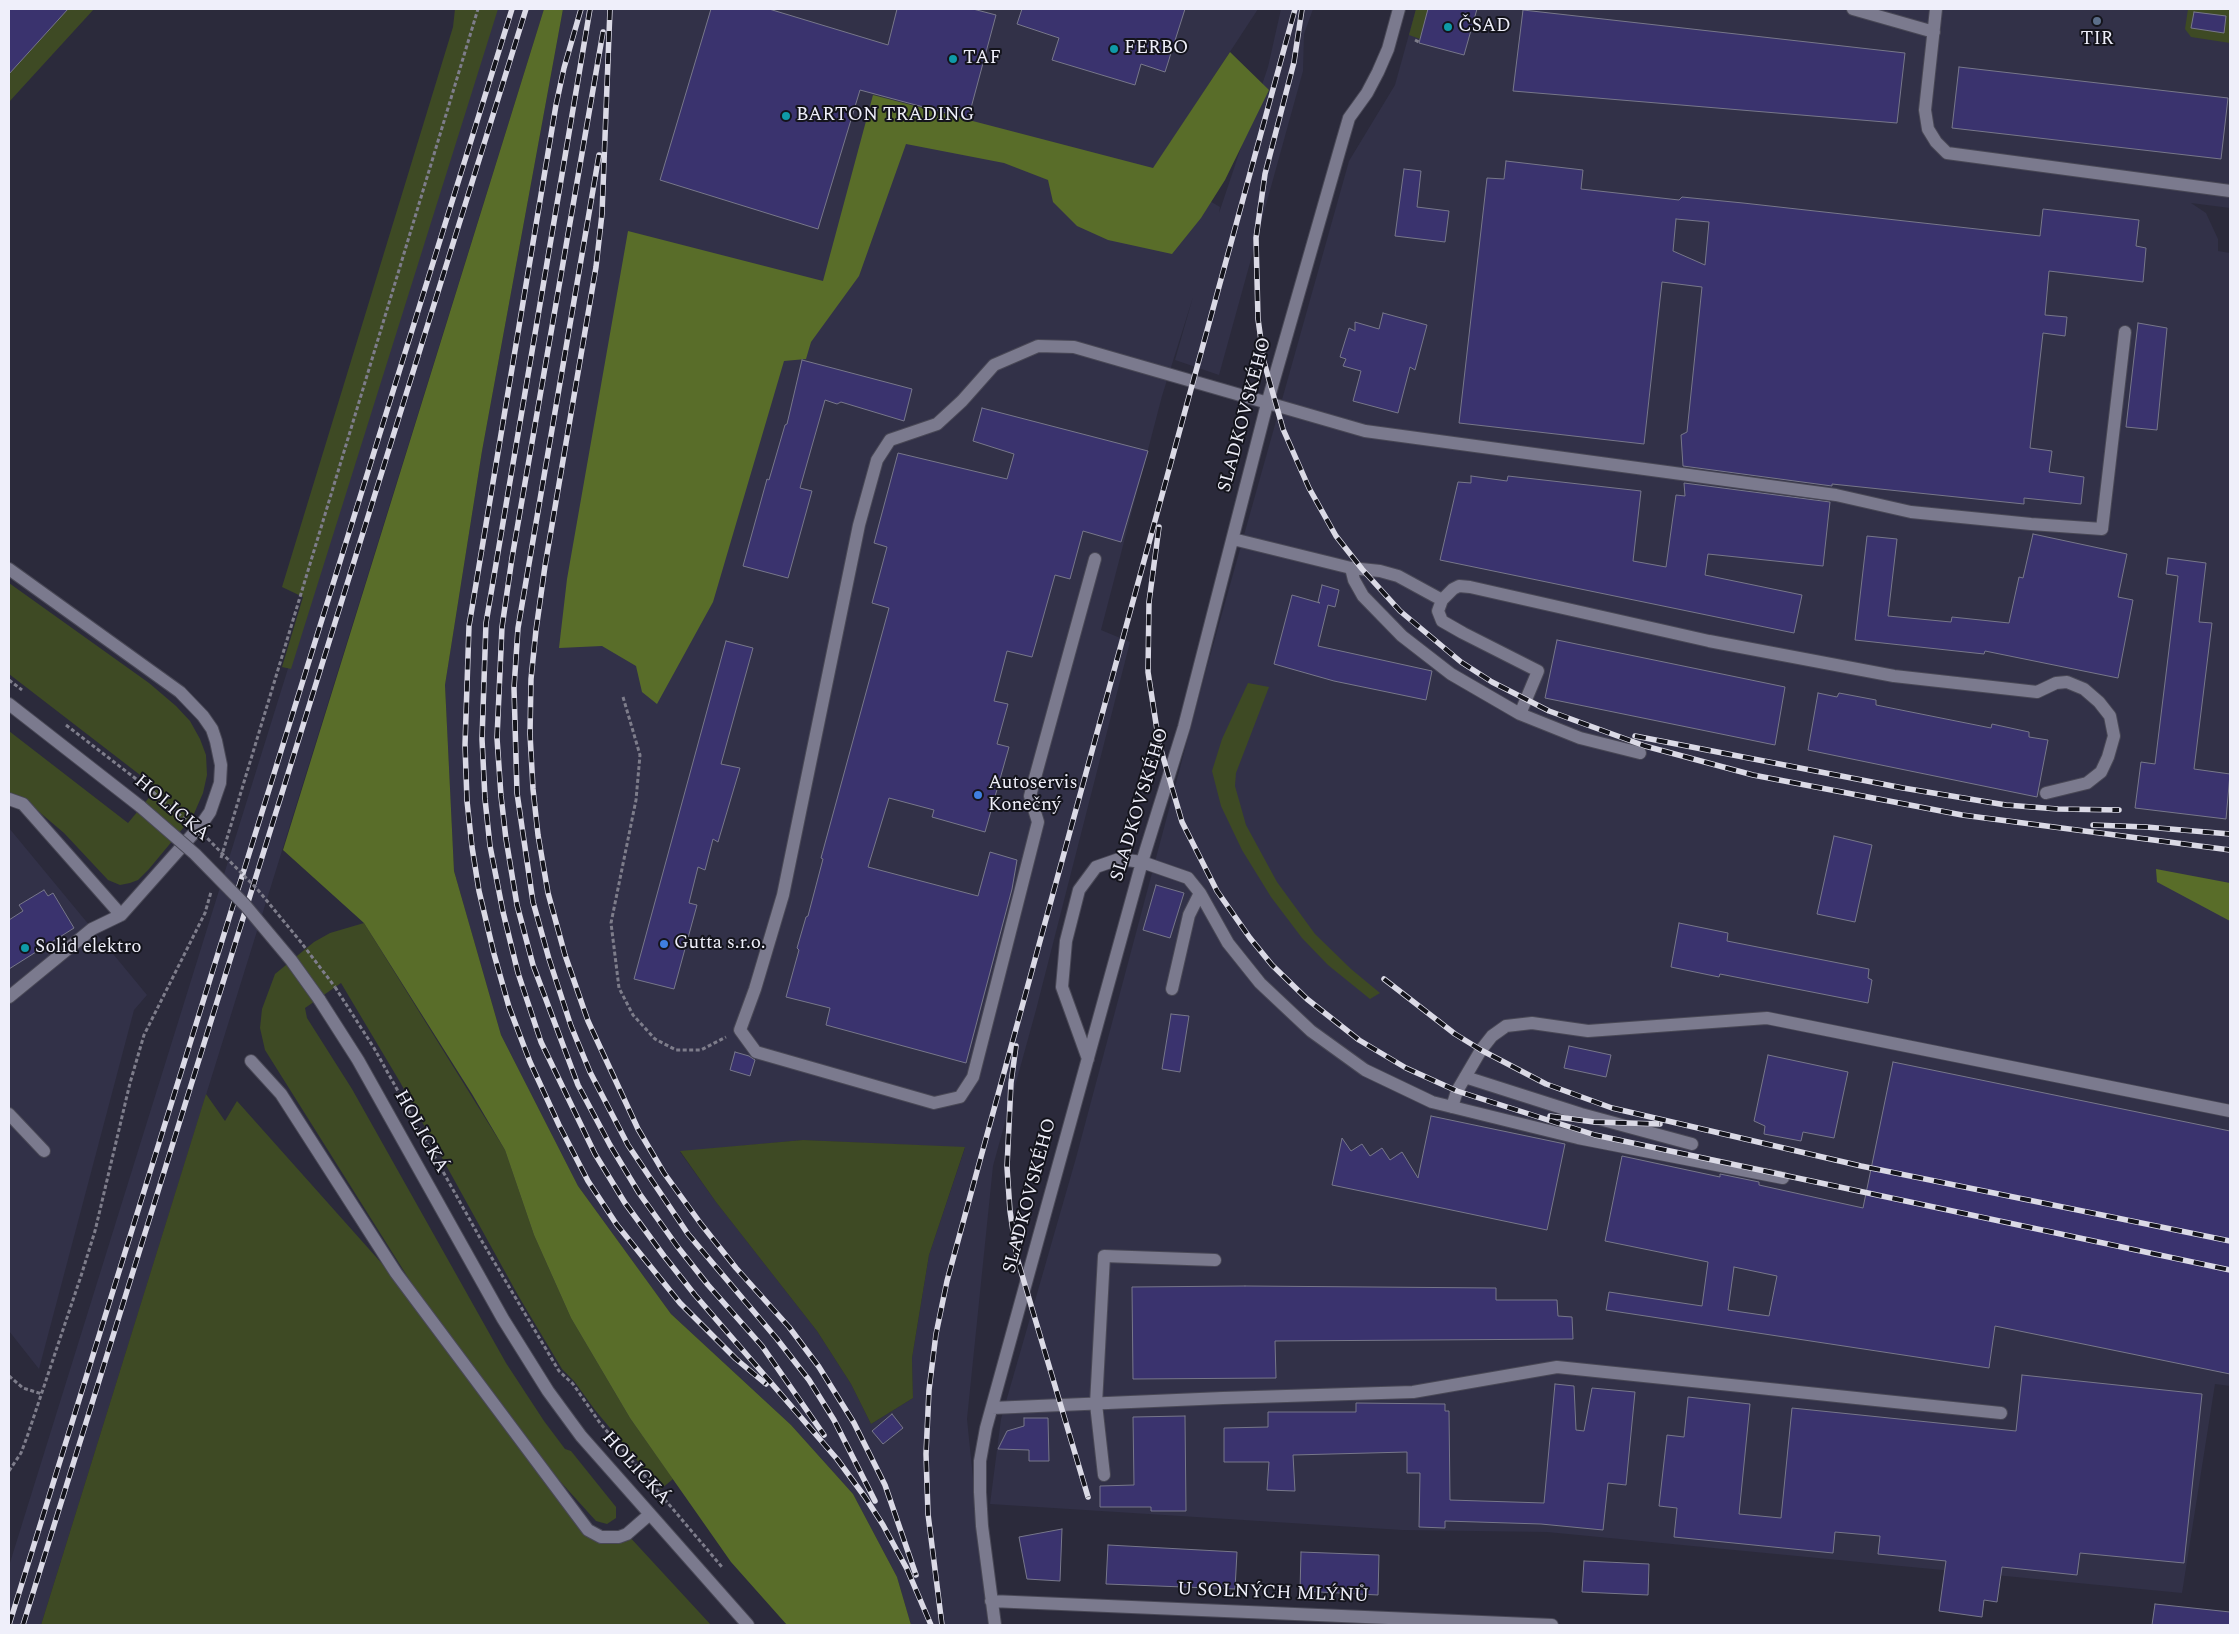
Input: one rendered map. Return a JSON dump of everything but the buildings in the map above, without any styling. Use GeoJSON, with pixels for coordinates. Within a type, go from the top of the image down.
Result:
{"type":"FeatureCollection","features":[{"type":"Feature","properties":{"kind":"street","name":"SLADKOVSKÉHO"},"geometry":{"type":"LineString","coordinates":[[994,1625],[982,1526],[980,1462],[992,1408],[1142,862],[1182,736],[1267,404],[1349,118],[1367,94],[1378,72],[1388,49],[1399,9]]}},
{"type":"Feature","properties":{"kind":"street"},"geometry":{"type":"LineString","coordinates":[[1853,9],[1887,14],[1934,32]]}},
{"type":"Feature","properties":{"kind":"street"},"geometry":{"type":"LineString","coordinates":[[1936,9],[1925,110],[1928,129],[1936,142],[1948,153],[2230,191]]}},
{"type":"Feature","properties":{"kind":"street"},"geometry":{"type":"LineString","coordinates":[[1095,559],[1030,796],[1038,822],[973,1077],[960,1097],[934,1103],[756,1052],[740,1030],[755,989],[783,896],[859,525],[877,460],[890,440],[937,424],[962,401],[994,365],[1038,346],[1074,346],[1267,404],[1365,431],[1836,495],[1911,512],[2031,524],[2102,528],[2125,332]]}},
{"type":"Feature","properties":{"kind":"street"},"geometry":{"type":"LineString","coordinates":[[1233,539],[1350,568],[1380,571],[1398,576],[1442,600]]}},
{"type":"Feature","properties":{"kind":"street"},"geometry":{"type":"LineString","coordinates":[[9,568],[180,692],[203,716],[216,741],[221,765],[220,783],[210,812],[201,825],[121,915],[92,929],[9,996]]}},
{"type":"Feature","properties":{"kind":"street"},"geometry":{"type":"LineString","coordinates":[[1350,568],[1356,585],[1363,596],[1402,636],[1451,674],[1520,714],[1580,738],[1640,753]]}},
{"type":"Feature","properties":{"kind":"street"},"geometry":{"type":"LineString","coordinates":[[1520,714],[1538,671],[1462,633],[1442,620],[1438,611],[1442,600],[1453,589],[1459,586],[1470,586],[1709,641],[1894,676],[2037,692],[2056,683],[2067,682],[2084,689],[2099,702],[2110,716],[2114,736],[2101,772],[2087,783],[2046,793]]}},
{"type":"Feature","properties":{"kind":"street","name":"HOLICKÁ"},"geometry":{"type":"LineString","coordinates":[[9,704],[141,807],[195,854],[245,905],[286,954],[319,999],[358,1060],[530,1363],[581,1436],[748,1625]]}},
{"type":"Feature","properties":{"kind":"street"},"geometry":{"type":"LineString","coordinates":[[9,799],[23,804],[121,915]]}},
{"type":"Feature","properties":{"kind":"street"},"geometry":{"type":"LineString","coordinates":[[1088,1058],[1062,987],[1066,940],[1079,890],[1096,867],[1119,859],[1142,862],[1188,878],[1200,893],[1228,943],[1260,983],[1311,1032],[1365,1070],[1432,1102],[1578,1138],[1783,1178]]}},
{"type":"Feature","properties":{"kind":"street"},"geometry":{"type":"LineString","coordinates":[[1172,989],[1189,916],[1200,893]]}},
{"type":"Feature","properties":{"kind":"street"},"geometry":{"type":"LineString","coordinates":[[1452,1107],[1457,1091],[1492,1036],[1506,1026],[1532,1023],[1588,1031],[1767,1018],[2230,1110]]}},
{"type":"Feature","properties":{"kind":"street"},"geometry":{"type":"LineString","coordinates":[[251,1061],[280,1094],[396,1273],[588,1530],[601,1537],[619,1537],[627,1534],[650,1514]]}},
{"type":"Feature","properties":{"kind":"street"},"geometry":{"type":"LineString","coordinates":[[1465,1077],[1581,1114],[1692,1144]]}},
{"type":"Feature","properties":{"kind":"street"},"geometry":{"type":"LineString","coordinates":[[9,1114],[44,1150]]}},
{"type":"Feature","properties":{"kind":"street"},"geometry":{"type":"LineString","coordinates":[[1104,1475],[1096,1404],[1104,1256],[1215,1260]]}},
{"type":"Feature","properties":{"kind":"street"},"geometry":{"type":"LineString","coordinates":[[992,1408],[1412,1392],[1557,1367],[2001,1413]]}},
{"type":"Feature","properties":{"kind":"street","name":"U SOLNÝCH MLÝNŮ"},"geometry":{"type":"LineString","coordinates":[[991,1601],[1552,1625]]}},
{"type":"Feature","properties":{"kind":"path"},"geometry":{"type":"LineString","coordinates":[[218,867],[478,9]]}},
{"type":"Feature","properties":{"kind":"path"},"geometry":{"type":"LineString","coordinates":[[9,680],[23,691]]}},
{"type":"Feature","properties":{"kind":"path"},"geometry":{"type":"LineString","coordinates":[[623,697],[640,755],[636,800],[611,923],[619,988],[633,1015],[655,1039],[676,1050],[701,1050],[740,1030]]}},
{"type":"Feature","properties":{"kind":"path"},"geometry":{"type":"LineString","coordinates":[[62,721],[153,792]]}},
{"type":"Feature","properties":{"kind":"path"},"geometry":{"type":"LineString","coordinates":[[9,1471],[21,1453],[95,1231],[137,1054],[155,1012],[204,913],[213,886]]}},
{"type":"Feature","properties":{"kind":"path"},"geometry":{"type":"LineString","coordinates":[[335,988],[374,1048],[485,1246],[559,1372],[573,1384],[600,1423],[723,1568]]}},
{"type":"Feature","properties":{"kind":"path"},"geometry":{"type":"LineString","coordinates":[[9,1376],[23,1388],[42,1394]]}},
{"type":"Feature","properties":{"kind":"shaded area"},"geometry":{"type":"Polygon","coordinates":[[[493,9],[544,9],[41,1625],[9,1625],[9,1566],[493,9]]]}},
{"type":"Feature","properties":{"kind":"shaded area"},"geometry":{"type":"Polygon","coordinates":[[[563,9],[1258,9],[1154,168],[1220,207],[1219,213],[1268,67],[1281,9],[1313,9],[1304,34],[1303,71],[1219,375],[1175,360],[1193,297],[1162,396],[1101,630],[1130,642],[1036,1010],[993,1166],[967,1419],[988,1625],[911,1625],[897,1577],[853,1494],[791,1425],[671,1314],[578,1186],[501,1035],[454,871],[445,685],[482,451],[563,9]],[[803,1140],[680,1152],[716,1202],[817,1331],[851,1384],[871,1424],[913,1398],[912,1358],[929,1255],[965,1148],[803,1140]]]}},
{"type":"Feature","properties":{"kind":"shaded area"},"geometry":{"type":"Polygon","coordinates":[[[1416,9],[2230,9],[2230,208],[2191,203],[2206,213],[2218,239],[2218,251],[2230,253],[2230,1386],[2215,1384],[2182,1593],[1547,1532],[1402,1530],[990,1504],[1001,1419],[1076,1158],[1205,674],[1349,161],[1395,85],[1416,9]]]}},
{"type":"Feature","properties":{"kind":"shaded area"},"geometry":{"type":"Polygon","coordinates":[[[9,828],[147,995],[134,1010],[39,1369],[9,1331],[9,828]]]}},
{"type":"Feature","properties":{"kind":"green space"},"geometry":{"type":"Polygon","coordinates":[[[68,9],[94,9],[9,102],[9,74],[68,9]]]}},
{"type":"Feature","properties":{"kind":"green space"},"geometry":{"type":"Polygon","coordinates":[[[455,9],[498,9],[291,669],[282,667],[303,597],[282,587],[453,27],[455,9]]]}},
{"type":"Feature","properties":{"kind":"green space"},"geometry":{"type":"Polygon","coordinates":[[[544,9],[563,9],[482,451],[445,685],[454,871],[501,1035],[578,1186],[671,1314],[791,1425],[853,1494],[897,1577],[911,1625],[787,1625],[731,1562],[630,1418],[571,1318],[534,1235],[505,1150],[472,1094],[364,923],[283,850],[544,9]]]}},
{"type":"Feature","properties":{"kind":"green space"},"geometry":{"type":"Polygon","coordinates":[[[1416,9],[1428,9],[1420,39],[1409,35],[1416,9]]]}},
{"type":"Feature","properties":{"kind":"green space"},"geometry":{"type":"Polygon","coordinates":[[[2188,9],[2230,9],[2230,43],[2191,37],[2185,29],[2188,9]]]}},
{"type":"Feature","properties":{"kind":"green space"},"geometry":{"type":"Polygon","coordinates":[[[1230,52],[1269,90],[1225,180],[1201,218],[1172,254],[1108,240],[1077,226],[1053,202],[1048,180],[1004,163],[906,144],[859,276],[811,342],[806,359],[784,361],[713,602],[657,704],[642,692],[636,666],[602,646],[559,648],[567,579],[628,231],[823,281],[873,95],[1153,168],[1230,52]]]}},
{"type":"Feature","properties":{"kind":"green space"},"geometry":{"type":"Polygon","coordinates":[[[9,583],[149,683],[190,721],[200,739],[206,755],[207,775],[203,793],[193,816],[138,880],[120,885],[108,880],[64,833],[24,799],[9,793],[9,731],[128,823],[157,788],[9,674],[9,583]]]}},
{"type":"Feature","properties":{"kind":"green space"},"geometry":{"type":"Polygon","coordinates":[[[1248,683],[1269,687],[1236,773],[1235,786],[1246,825],[1277,882],[1315,934],[1351,969],[1380,993],[1370,999],[1328,965],[1302,938],[1271,897],[1242,850],[1221,806],[1212,771],[1222,739],[1248,683]]]}},
{"type":"Feature","properties":{"kind":"green space"},"geometry":{"type":"Polygon","coordinates":[[[2156,869],[2230,883],[2230,921],[2157,882],[2156,869]]]}},
{"type":"Feature","properties":{"kind":"green space"},"geometry":{"type":"Polygon","coordinates":[[[364,923],[505,1150],[534,1235],[571,1318],[630,1418],[673,1479],[661,1489],[595,1410],[574,1381],[562,1369],[519,1297],[400,1082],[341,983],[305,1008],[307,1018],[352,1089],[506,1363],[565,1449],[571,1451],[616,1507],[616,1518],[607,1524],[596,1521],[558,1479],[414,1287],[265,1050],[260,1028],[262,1009],[275,974],[314,942],[330,933],[364,923]]]}},
{"type":"Feature","properties":{"kind":"green space"},"geometry":{"type":"Polygon","coordinates":[[[206,1094],[225,1121],[237,1101],[418,1304],[588,1530],[627,1534],[711,1625],[41,1625],[206,1094]]]}},
{"type":"Feature","properties":{"kind":"green space"},"geometry":{"type":"Polygon","coordinates":[[[803,1140],[965,1147],[929,1255],[912,1358],[913,1398],[871,1424],[851,1384],[817,1331],[716,1202],[680,1151],[803,1140]]]}},
{"type":"Feature","properties":{"kind":"railway"},"geometry":{"type":"LineString","coordinates":[[9,1625],[512,9]]}},
{"type":"Feature","properties":{"kind":"railway"},"geometry":{"type":"LineString","coordinates":[[23,1625],[526,9]]}},
{"type":"Feature","properties":{"kind":"railway"},"geometry":{"type":"LineString","coordinates":[[581,9],[564,68],[556,105],[469,626],[465,745],[467,801],[472,847],[479,891],[509,1007],[530,1062],[559,1125],[588,1181],[617,1225],[680,1303],[736,1359],[766,1384]]}},
{"type":"Feature","properties":{"kind":"railway"},"geometry":{"type":"LineString","coordinates":[[590,9],[486,623],[482,739],[485,799],[490,846],[503,912],[518,973],[541,1042],[595,1154],[625,1203],[664,1256],[695,1295],[837,1459],[865,1497],[907,1569],[931,1625]]}},
{"type":"Feature","properties":{"kind":"railway"},"geometry":{"type":"LineString","coordinates":[[610,9],[602,214],[596,267],[545,566],[531,679],[530,734],[533,789],[538,835],[548,893],[565,955],[588,1021],[638,1129],[664,1173],[701,1224],[736,1268],[789,1327],[819,1367],[854,1423],[885,1485],[916,1575]]}},
{"type":"Feature","properties":{"kind":"railway"},"geometry":{"type":"LineString","coordinates":[[942,1625],[928,1514],[926,1454],[929,1390],[936,1334],[947,1281],[1295,9]]}},
{"type":"Feature","properties":{"kind":"railway"},"geometry":{"type":"LineString","coordinates":[[1302,9],[1294,62],[1265,174],[1256,238],[1258,319],[1264,362],[1283,429],[1309,488],[1336,536],[1362,569],[1400,611],[1461,662],[1492,682],[1549,711],[1645,746],[1753,775],[1962,815],[2230,850]]}},
{"type":"Feature","properties":{"kind":"railway"},"geometry":{"type":"LineString","coordinates":[[603,32],[512,558],[502,627],[497,738],[506,839],[517,905],[533,965],[578,1085],[610,1145],[639,1193],[677,1246],[708,1285],[762,1346],[824,1435]]}},
{"type":"Feature","properties":{"kind":"railway"},"geometry":{"type":"LineString","coordinates":[[599,155],[518,628],[514,688],[517,793],[533,902],[571,1026],[590,1072],[628,1145],[688,1234],[777,1339],[809,1380],[834,1420],[875,1501]]}},
{"type":"Feature","properties":{"kind":"railway"},"geometry":{"type":"LineString","coordinates":[[1159,527],[1149,602],[1148,672],[1159,743],[1182,822],[1217,891],[1250,938],[1272,965],[1307,999],[1359,1040],[1406,1068],[1457,1091],[1595,1135],[2230,1270]]}},
{"type":"Feature","properties":{"kind":"railway"},"geometry":{"type":"LineString","coordinates":[[1635,736],[1903,788],[2006,805],[2058,809],[2119,810]]}},
{"type":"Feature","properties":{"kind":"railway"},"geometry":{"type":"LineString","coordinates":[[2093,825],[2230,834]]}},
{"type":"Feature","properties":{"kind":"railway"},"geometry":{"type":"LineString","coordinates":[[1384,979],[1455,1034],[1481,1050],[1546,1084],[1612,1108],[1861,1166],[2230,1241]]}},
{"type":"Feature","properties":{"kind":"railway"},"geometry":{"type":"LineString","coordinates":[[1016,1046],[1011,1083],[1007,1167],[1010,1211],[1017,1258],[1088,1497]]}},
{"type":"Feature","properties":{"kind":"railway"},"geometry":{"type":"LineString","coordinates":[[1550,1116],[1594,1122],[1660,1124]]}},
{"type":"Feature","properties":{"kind":"place","name":"TIR"},"geometry":{"type":"Point","coordinates":[2097,21]}},
{"type":"Feature","properties":{"kind":"place","name":"ČSAD"},"geometry":{"type":"Point","coordinates":[1448,27]}},
{"type":"Feature","properties":{"kind":"place","name":"FERBO"},"geometry":{"type":"Point","coordinates":[1114,49]}},
{"type":"Feature","properties":{"kind":"place","name":"TAF"},"geometry":{"type":"Point","coordinates":[953,59]}},
{"type":"Feature","properties":{"kind":"place","name":"BARTON TRADING"},"geometry":{"type":"Point","coordinates":[786,116]}},
{"type":"Feature","properties":{"kind":"place","name":"Autoservis Konečný"},"geometry":{"type":"Point","coordinates":[978,795]}},
{"type":"Feature","properties":{"kind":"place","name":"Gutta s.r.o."},"geometry":{"type":"Point","coordinates":[664,944]}},
{"type":"Feature","properties":{"kind":"place","name":"Solid elektro"},"geometry":{"type":"Point","coordinates":[25,948]}}]}
